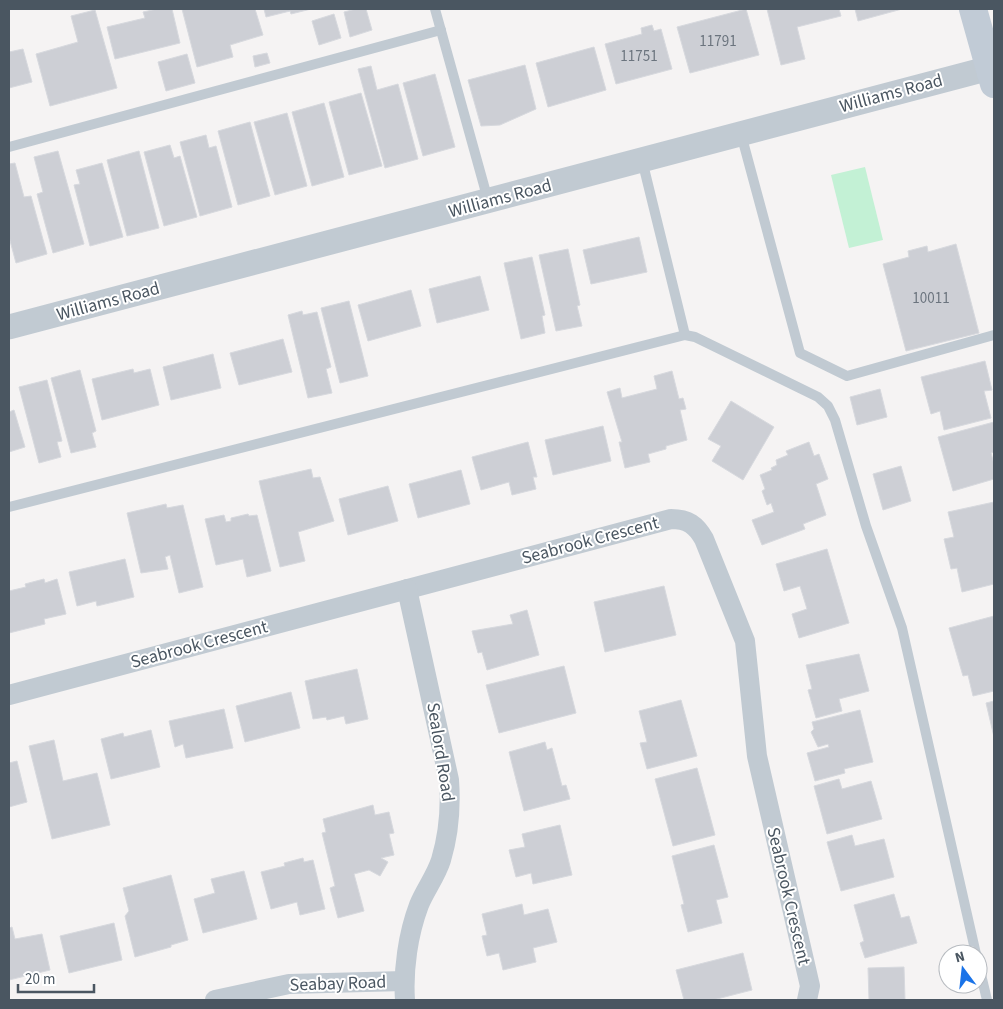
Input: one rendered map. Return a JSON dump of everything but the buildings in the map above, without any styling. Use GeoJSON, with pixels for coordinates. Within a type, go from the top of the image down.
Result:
{"type":"FeatureCollection","features":[{"type":"Feature","properties":{"kind":"main road"},"geometry":{"type":"LineString","coordinates":[[973,9],[992,76]]}},
{"type":"Feature","properties":{"kind":"street","name":"Williams Road"},"geometry":{"type":"LineString","coordinates":[[9,327],[741,134],[992,76]]}},
{"type":"Feature","properties":{"kind":"street","name":"Seabrook Crescent"},"geometry":{"type":"LineString","coordinates":[[9,695],[670,519],[681,519],[697,527],[704,539],[745,641],[757,756],[810,986],[807,1000]]}},
{"type":"Feature","properties":{"kind":"street","name":"Sealord Road"},"geometry":{"type":"LineString","coordinates":[[404,990],[410,935],[419,904],[441,861],[451,807],[448,772],[407,589]]}},
{"type":"Feature","properties":{"kind":"street","name":"Seabay Road"},"geometry":{"type":"LineString","coordinates":[[215,1000],[289,984],[404,990]]}},
{"type":"Feature","properties":{"kind":"lane"},"geometry":{"type":"LineString","coordinates":[[435,9],[488,201]]}},
{"type":"Feature","properties":{"kind":"lane"},"geometry":{"type":"LineString","coordinates":[[9,147],[441,30]]}},
{"type":"Feature","properties":{"kind":"lane"},"geometry":{"type":"LineString","coordinates":[[741,134],[800,353],[847,376],[994,335]]}},
{"type":"Feature","properties":{"kind":"lane"},"geometry":{"type":"LineString","coordinates":[[642,160],[685,335]]}},
{"type":"Feature","properties":{"kind":"lane"},"geometry":{"type":"LineString","coordinates":[[9,507],[685,335],[695,337],[818,397],[828,406],[835,420],[866,526],[902,628],[974,944]]}},
{"type":"Feature","properties":{"kind":"green space"},"geometry":{"type":"Polygon","coordinates":[[[865,167],[883,240],[849,248],[831,175],[865,167]]]}}]}
